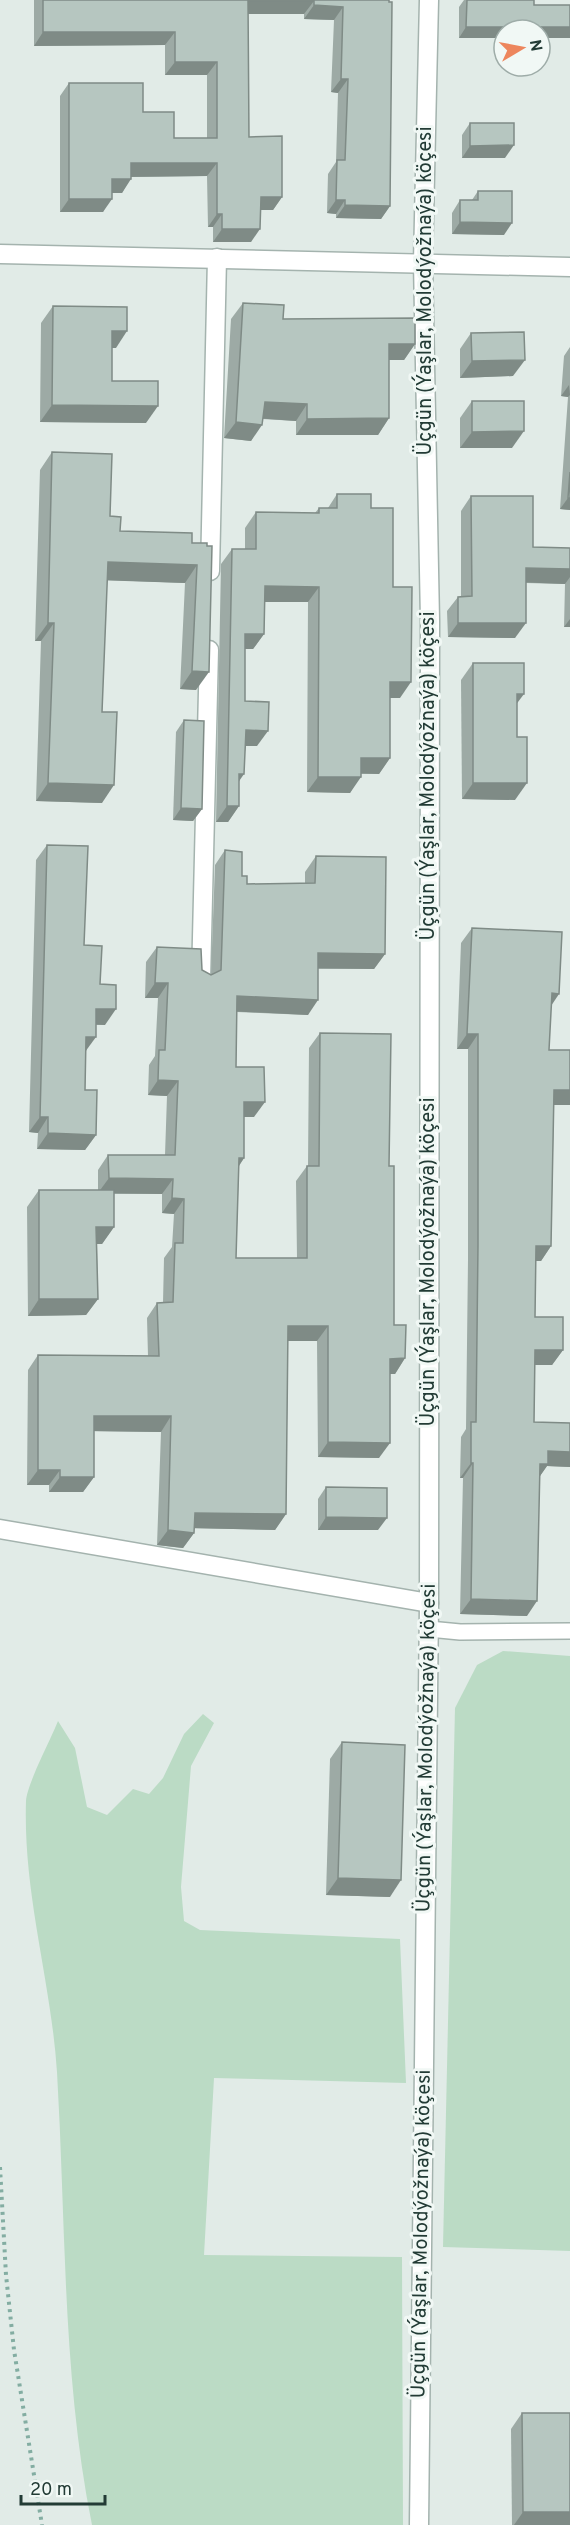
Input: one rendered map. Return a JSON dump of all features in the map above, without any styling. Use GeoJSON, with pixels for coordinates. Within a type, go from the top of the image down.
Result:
{"type":"FeatureCollection","features":[{"type":"Feature","properties":{"kind":"street","name":"Üçgün (Ýaşlar, Molodýožnaýa) köçesi"},"geometry":{"type":"LineString","coordinates":[[419,2525],[429,1629],[429,621],[423,262],[429,0]]}},
{"type":"Feature","properties":{"kind":"street"},"geometry":{"type":"LineString","coordinates":[[0,254],[570,267]]}},
{"type":"Feature","properties":{"kind":"street"},"geometry":{"type":"LineString","coordinates":[[210,589],[217,258]]}},
{"type":"Feature","properties":{"kind":"street"},"geometry":{"type":"LineString","coordinates":[[201,980],[209,636]]}},
{"type":"Feature","properties":{"kind":"street"},"geometry":{"type":"LineString","coordinates":[[0,1529],[429,1603]]}},
{"type":"Feature","properties":{"kind":"lane"},"geometry":{"type":"LineString","coordinates":[[429,1629],[460,1632],[570,1631]]}},
{"type":"Feature","properties":{"kind":"path"},"geometry":{"type":"LineString","coordinates":[[0,2167],[6,2275],[14,2350],[42,2525]]}},
{"type":"Feature","properties":{"kind":"green space"},"geometry":{"type":"Polygon","coordinates":[[[503,1651],[570,1656],[570,2251],[443,2247],[455,1708],[477,1665],[503,1651]]]}},
{"type":"Feature","properties":{"kind":"green space"},"geometry":{"type":"Polygon","coordinates":[[[203,1714],[214,1723],[191,1766],[181,1887],[184,1921],[200,1930],[400,1939],[406,2083],[214,2078],[204,2255],[402,2257],[403,2525],[92,2525],[75,2413],[70,2356],[57,2072],[29,1870],[26,1836],[27,1793],[58,1721],[75,1748],[87,1807],[107,1815],[133,1789],[149,1794],[163,1778],[184,1734],[203,1714]]]}},
{"type":"Feature","properties":{"kind":"building"},"geometry":{"type":"Polygon","coordinates":[[[43,0],[389,0],[392,2],[390,206],[345,205],[345,200],[336,200],[337,160],[345,160],[348,79],[341,79],[343,7],[314,5],[314,1],[248,1],[249,137],[282,136],[282,197],[261,197],[260,229],[222,229],[222,214],[217,214],[217,163],[131,163],[131,179],[112,179],[112,199],[69,199],[69,83],[143,83],[143,112],[174,112],[174,138],[217,138],[217,62],[175,62],[175,32],[43,32],[43,0]]]}},
{"type":"Feature","properties":{"kind":"building"},"geometry":{"type":"Polygon","coordinates":[[[467,0],[534,0],[534,5],[570,5],[570,27],[552,27],[552,18],[492,18],[492,27],[466,27],[467,0]]]}},
{"type":"Feature","properties":{"kind":"building"},"geometry":{"type":"Polygon","coordinates":[[[470,123],[514,123],[514,145],[470,146],[470,123]]]}},
{"type":"Feature","properties":{"kind":"building"},"geometry":{"type":"Polygon","coordinates":[[[478,191],[512,191],[512,223],[460,222],[460,200],[478,200],[478,191]]]}},
{"type":"Feature","properties":{"kind":"building"},"geometry":{"type":"Polygon","coordinates":[[[243,303],[284,305],[283,319],[415,318],[415,344],[389,344],[389,418],[307,419],[307,404],[265,402],[262,425],[236,422],[243,303]]]}},
{"type":"Feature","properties":{"kind":"building"},"geometry":{"type":"Polygon","coordinates":[[[53,306],[127,307],[127,331],[112,331],[112,381],[158,381],[158,406],[52,405],[53,306]]]}},
{"type":"Feature","properties":{"kind":"building"},"geometry":{"type":"Polygon","coordinates":[[[524,332],[525,360],[472,361],[471,333],[524,332]]]}},
{"type":"Feature","properties":{"kind":"building"},"geometry":{"type":"Polygon","coordinates":[[[472,401],[524,401],[524,431],[472,432],[472,401]]]}},
{"type":"Feature","properties":{"kind":"building"},"geometry":{"type":"Polygon","coordinates":[[[52,452],[112,454],[110,516],[121,517],[120,531],[192,533],[192,543],[207,543],[207,546],[212,546],[209,672],[192,671],[197,565],[108,562],[102,712],[117,712],[114,785],[48,783],[54,623],[48,623],[52,452]]]}},
{"type":"Feature","properties":{"kind":"building"},"geometry":{"type":"Polygon","coordinates":[[[570,472],[570,498],[568,498],[570,472]]]}},
{"type":"Feature","properties":{"kind":"building"},"geometry":{"type":"Polygon","coordinates":[[[337,494],[371,494],[371,508],[393,508],[393,587],[412,587],[411,682],[390,682],[390,758],[361,758],[361,777],[318,777],[319,587],[265,586],[264,634],[245,634],[245,701],[269,702],[268,731],[246,730],[244,774],[239,774],[239,806],[227,806],[232,549],[256,549],[256,512],[319,513],[319,508],[337,508],[337,494]]]}},
{"type":"Feature","properties":{"kind":"building"},"geometry":{"type":"Polygon","coordinates":[[[471,496],[533,496],[533,547],[570,548],[570,569],[526,568],[526,623],[458,623],[458,597],[472,596],[471,496]]]}},
{"type":"Feature","properties":{"kind":"building"},"geometry":{"type":"Polygon","coordinates":[[[473,663],[524,663],[524,694],[517,694],[517,737],[527,737],[527,783],[473,783],[473,663]]]}},
{"type":"Feature","properties":{"kind":"building"},"geometry":{"type":"Polygon","coordinates":[[[184,720],[204,721],[202,809],[181,808],[184,720]]]}},
{"type":"Feature","properties":{"kind":"building"},"geometry":{"type":"Polygon","coordinates":[[[47,845],[88,846],[84,945],[102,946],[100,984],[116,985],[116,1009],[96,1009],[96,1037],[86,1037],[85,1090],[97,1090],[96,1135],[48,1133],[48,1117],[40,1117],[47,845]]]}},
{"type":"Feature","properties":{"kind":"building"},"geometry":{"type":"Polygon","coordinates":[[[225,850],[242,852],[242,876],[247,876],[247,884],[315,883],[316,856],[386,857],[385,954],[318,953],[318,1000],[237,996],[236,1067],[264,1067],[265,1102],[244,1102],[244,1158],[239,1158],[236,1258],[307,1258],[307,1166],[319,1166],[320,1033],[391,1034],[389,1166],[394,1166],[394,1325],[406,1325],[405,1358],[390,1359],[390,1443],[328,1442],[328,1326],[288,1326],[286,1514],[195,1513],[194,1533],[168,1530],[171,1416],[94,1416],[94,1477],[60,1477],[60,1470],[38,1470],[38,1355],[159,1356],[157,1303],[173,1302],[175,1243],[183,1243],[184,1199],[172,1198],[173,1179],[109,1178],[108,1155],[175,1155],[178,1081],[158,1080],[159,1050],[165,1050],[168,983],[155,983],[157,947],[201,949],[202,970],[211,975],[221,970],[225,850]]]}},
{"type":"Feature","properties":{"kind":"building"},"geometry":{"type":"Polygon","coordinates":[[[472,928],[562,932],[559,994],[552,993],[549,1050],[570,1050],[570,1090],[554,1090],[551,1246],[536,1246],[535,1317],[563,1317],[563,1350],[535,1350],[534,1422],[570,1423],[570,1452],[548,1451],[548,1464],[540,1464],[537,1601],[471,1599],[473,1463],[471,1463],[471,1422],[476,1422],[478,1245],[478,1034],[467,1034],[472,928]]]}},
{"type":"Feature","properties":{"kind":"building"},"geometry":{"type":"Polygon","coordinates":[[[39,1190],[114,1190],[114,1227],[96,1227],[98,1299],[39,1299],[39,1190]]]}},
{"type":"Feature","properties":{"kind":"building"},"geometry":{"type":"Polygon","coordinates":[[[326,1487],[387,1488],[387,1518],[326,1517],[326,1487]]]}},
{"type":"Feature","properties":{"kind":"building"},"geometry":{"type":"Polygon","coordinates":[[[342,1742],[405,1745],[401,1880],[338,1878],[342,1742]]]}},
{"type":"Feature","properties":{"kind":"building"},"geometry":{"type":"Polygon","coordinates":[[[522,2413],[570,2413],[570,2512],[523,2512],[522,2413]]]}}]}
